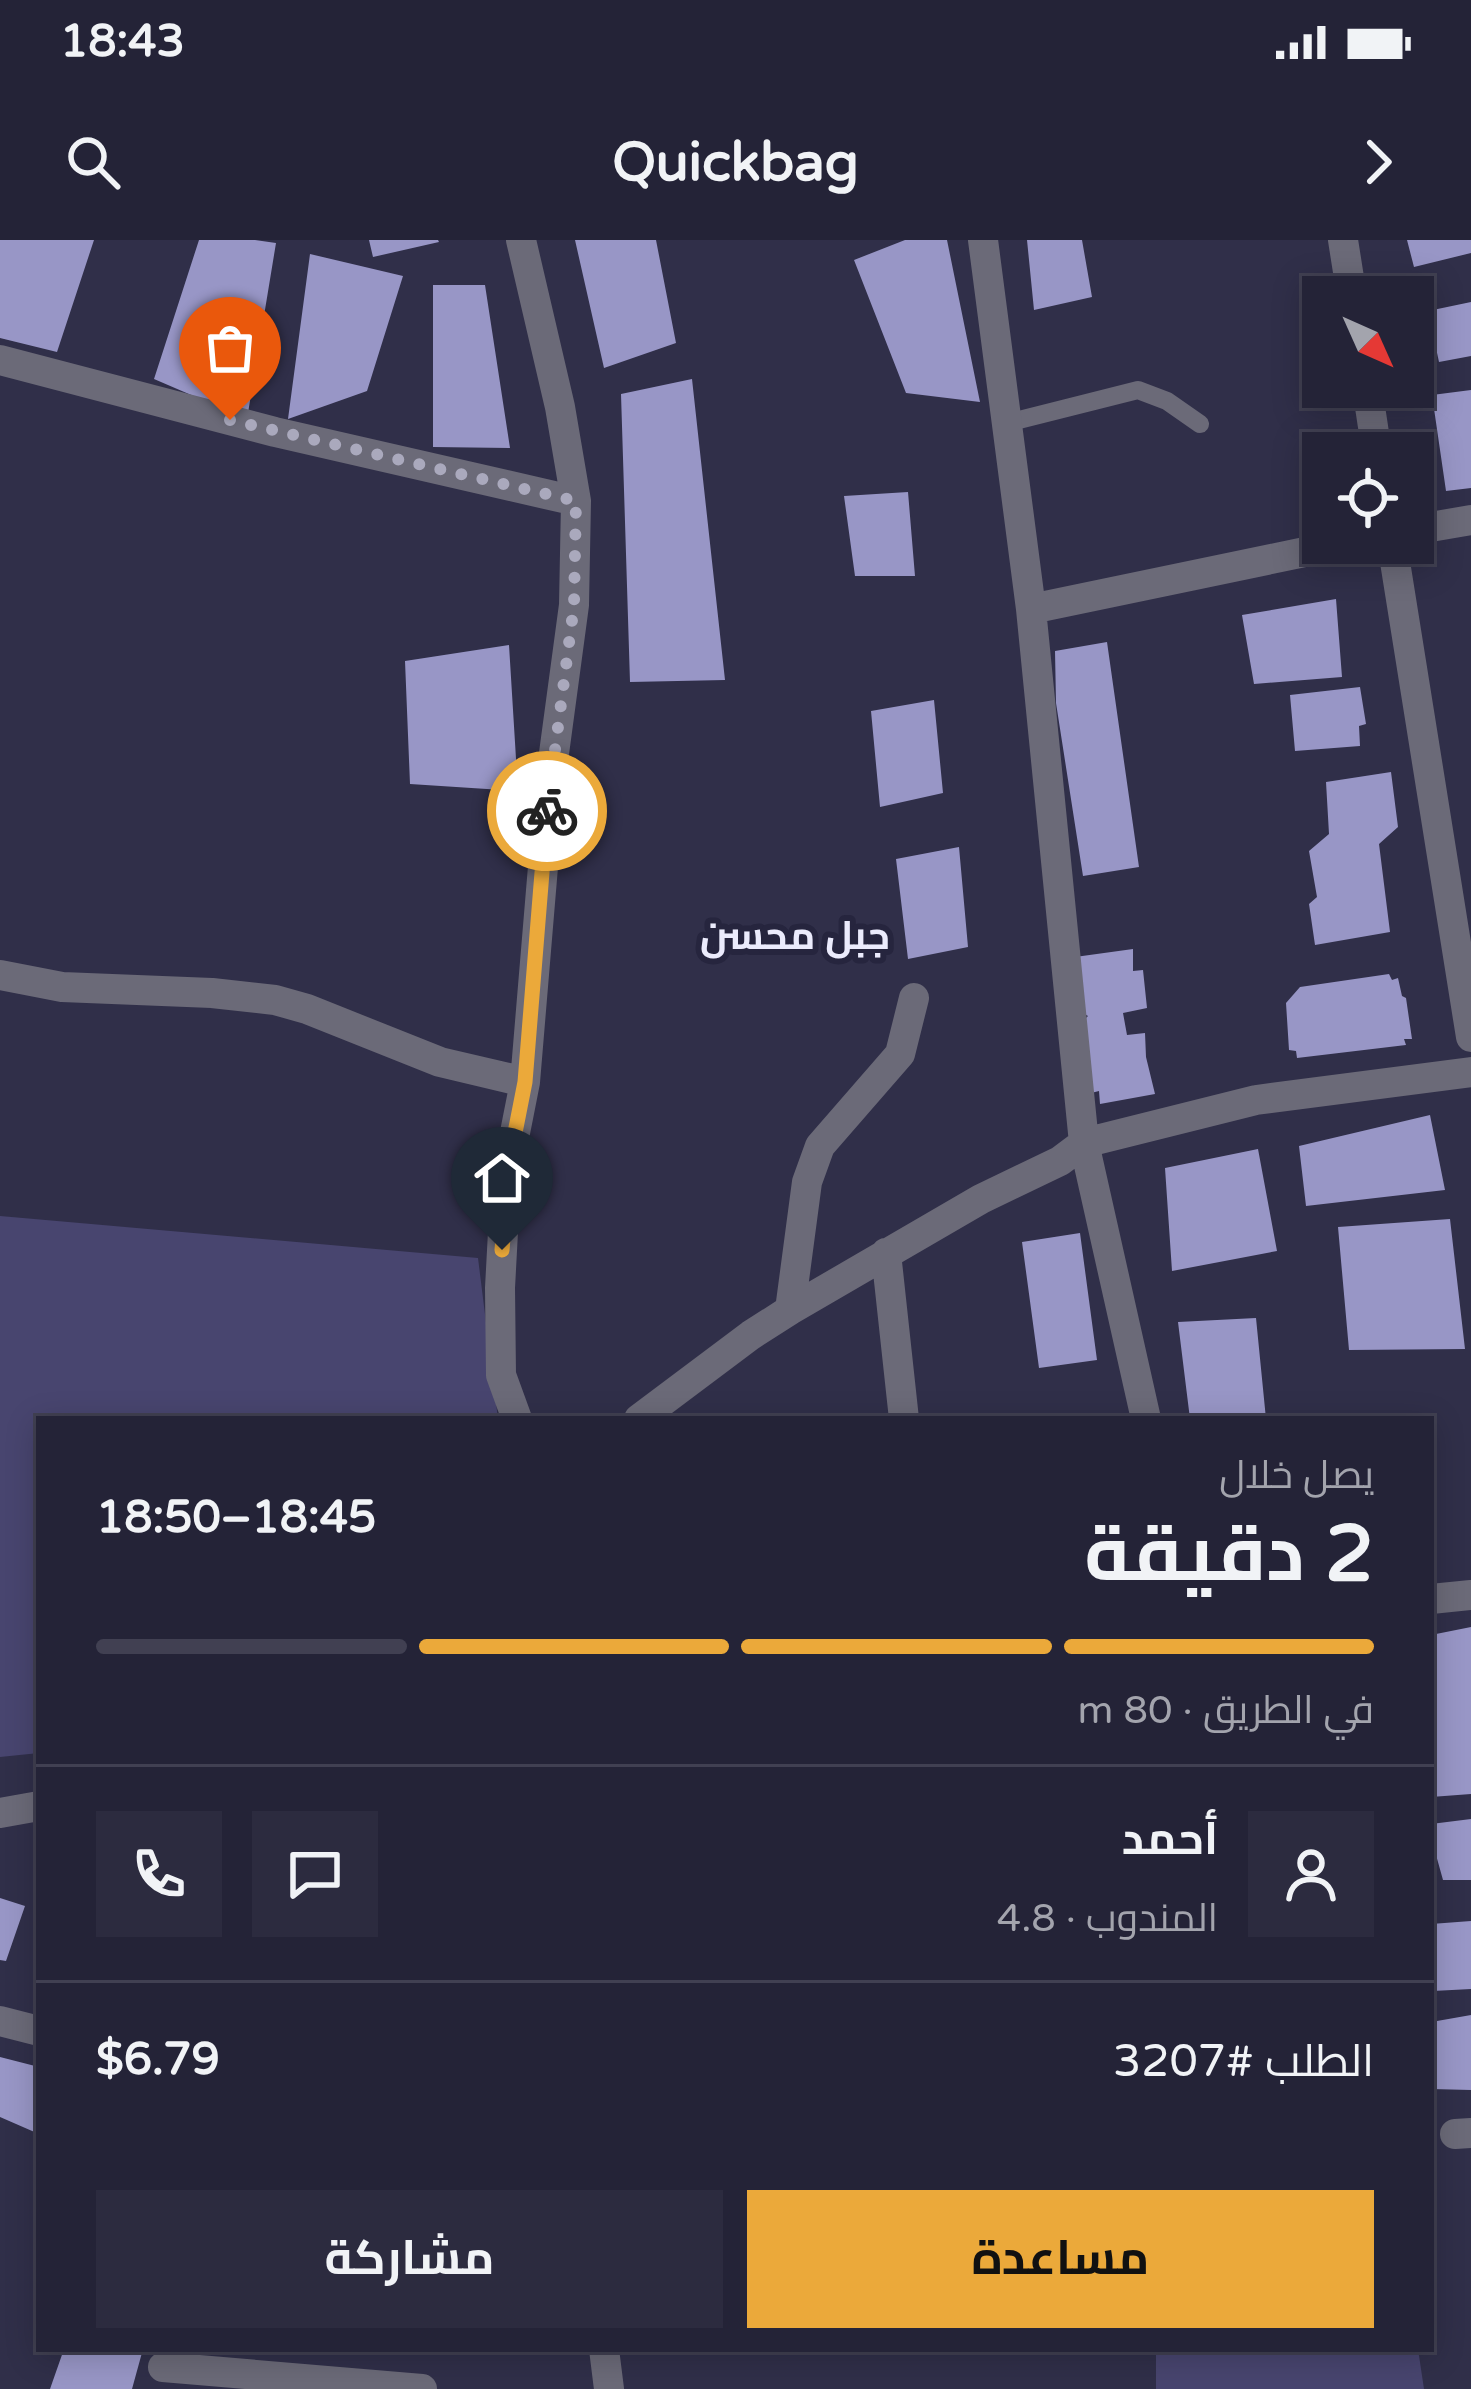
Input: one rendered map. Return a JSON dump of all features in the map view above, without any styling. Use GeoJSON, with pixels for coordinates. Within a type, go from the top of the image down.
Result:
{"type":"FeatureCollection","features":[{"type":"Feature","properties":{"kind":"street"},"geometry":{"type":"LineString","coordinates":[[516,1416],[501,1375],[500,1288],[510,1158],[525,1082],[550,783],[574,605],[576,501],[560,407],[521,240]]}},
{"type":"Feature","properties":{"kind":"street"},"geometry":{"type":"LineString","coordinates":[[983,240],[1031,609],[1084,1143],[1145,1416]]}},
{"type":"Feature","properties":{"kind":"street"},"geometry":{"type":"LineString","coordinates":[[1343,240],[1349,276]]}},
{"type":"Feature","properties":{"kind":"street"},"geometry":{"type":"LineString","coordinates":[[0,360],[275,432],[576,501]]}},
{"type":"Feature","properties":{"kind":"street"},"geometry":{"type":"LineString","coordinates":[[1434,526],[1471,520]]}},
{"type":"Feature","properties":{"kind":"street"},"geometry":{"type":"LineString","coordinates":[[1031,609],[1302,553]]}},
{"type":"Feature","properties":{"kind":"street"},"geometry":{"type":"LineString","coordinates":[[1395,564],[1471,1037]]}},
{"type":"Feature","properties":{"kind":"street"},"geometry":{"type":"LineString","coordinates":[[0,975],[62,987],[275,1000],[440,1062],[525,1082]]}},
{"type":"Feature","properties":{"kind":"street"},"geometry":{"type":"LineString","coordinates":[[790,1310],[807,1182],[820,1146],[900,1054],[914,998]]}},
{"type":"Feature","properties":{"kind":"street"},"geometry":{"type":"LineString","coordinates":[[643,1416],[790,1310],[981,1198],[1060,1161],[1084,1143],[1256,1100],[1471,1072]]}},
{"type":"Feature","properties":{"kind":"street"},"geometry":{"type":"LineString","coordinates":[[886,1252],[904,1416]]}},
{"type":"Feature","properties":{"kind":"street"},"geometry":{"type":"LineString","coordinates":[[1434,1599],[1471,1595]]}},
{"type":"Feature","properties":{"kind":"street"},"geometry":{"type":"LineString","coordinates":[[0,1813],[36,1807]]}},
{"type":"Feature","properties":{"kind":"street"},"geometry":{"type":"LineString","coordinates":[[0,2021],[36,2030]]}},
{"type":"Feature","properties":{"kind":"street"},"geometry":{"type":"LineString","coordinates":[[604,2352],[609,2389]]}},
{"type":"Feature","properties":{"kind":"street"},"geometry":{"type":"LineString","coordinates":[[162,2368],[422,2389]]}},
{"type":"Feature","properties":{"kind":"lane"},"geometry":{"type":"LineString","coordinates":[[1007,423],[1138,390],[1167,400],[1200,424]]}},
{"type":"Feature","properties":{"kind":"shaded area"},"geometry":{"type":"Polygon","coordinates":[[[0,1216],[478,1258],[498,1416],[36,1416],[36,1753],[0,1757],[0,1216]]]}},
{"type":"Feature","properties":{"kind":"shaded area"},"geometry":{"type":"Polygon","coordinates":[[[1156,2352],[1418,2352],[1424,2389],[1156,2389],[1156,2352]]]}},
{"type":"Feature","properties":{"kind":"building"},"geometry":{"type":"Polygon","coordinates":[[[0,240],[94,240],[57,352],[0,338],[0,240]]]}},
{"type":"Feature","properties":{"kind":"building"},"geometry":{"type":"Polygon","coordinates":[[[199,240],[276,243],[247,419],[154,379],[199,240]]]}},
{"type":"Feature","properties":{"kind":"building"},"geometry":{"type":"Polygon","coordinates":[[[369,240],[438,240],[439,242],[373,257],[369,240]]]}},
{"type":"Feature","properties":{"kind":"building"},"geometry":{"type":"Polygon","coordinates":[[[575,240],[656,240],[676,343],[604,368],[575,240]]]}},
{"type":"Feature","properties":{"kind":"building"},"geometry":{"type":"Polygon","coordinates":[[[905,240],[947,240],[980,402],[906,393],[854,260],[905,240]]]}},
{"type":"Feature","properties":{"kind":"building"},"geometry":{"type":"Polygon","coordinates":[[[1027,240],[1082,240],[1092,297],[1034,310],[1027,240]]]}},
{"type":"Feature","properties":{"kind":"building"},"geometry":{"type":"Polygon","coordinates":[[[1407,240],[1471,240],[1471,253],[1414,267],[1407,240]]]}},
{"type":"Feature","properties":{"kind":"building"},"geometry":{"type":"Polygon","coordinates":[[[310,254],[403,276],[367,391],[288,419],[310,254]]]}},
{"type":"Feature","properties":{"kind":"building"},"geometry":{"type":"Polygon","coordinates":[[[433,285],[485,285],[510,448],[433,447],[433,285]]]}},
{"type":"Feature","properties":{"kind":"building"},"geometry":{"type":"Polygon","coordinates":[[[1471,302],[1471,356],[1439,362],[1434,310],[1471,302]]]}},
{"type":"Feature","properties":{"kind":"building"},"geometry":{"type":"Polygon","coordinates":[[[692,379],[725,680],[630,682],[621,394],[692,379]]]}},
{"type":"Feature","properties":{"kind":"building"},"geometry":{"type":"Polygon","coordinates":[[[1471,390],[1471,488],[1446,491],[1434,395],[1471,390]]]}},
{"type":"Feature","properties":{"kind":"building"},"geometry":{"type":"Polygon","coordinates":[[[908,492],[915,576],[855,576],[844,496],[908,492]]]}},
{"type":"Feature","properties":{"kind":"building"},"geometry":{"type":"Polygon","coordinates":[[[1336,599],[1342,677],[1254,684],[1242,615],[1336,599]]]}},
{"type":"Feature","properties":{"kind":"building"},"geometry":{"type":"Polygon","coordinates":[[[1107,642],[1139,867],[1083,876],[1056,703],[1055,651],[1107,642]]]}},
{"type":"Feature","properties":{"kind":"building"},"geometry":{"type":"Polygon","coordinates":[[[509,645],[518,791],[410,784],[405,661],[509,645]]]}},
{"type":"Feature","properties":{"kind":"building"},"geometry":{"type":"Polygon","coordinates":[[[1360,687],[1366,724],[1359,726],[1360,746],[1295,751],[1290,695],[1360,687]]]}},
{"type":"Feature","properties":{"kind":"building"},"geometry":{"type":"Polygon","coordinates":[[[934,700],[943,793],[880,807],[871,711],[934,700]]]}},
{"type":"Feature","properties":{"kind":"building"},"geometry":{"type":"Polygon","coordinates":[[[1391,772],[1398,827],[1379,844],[1390,932],[1315,945],[1309,904],[1317,897],[1309,851],[1329,834],[1326,782],[1391,772]]]}},
{"type":"Feature","properties":{"kind":"building"},"geometry":{"type":"Polygon","coordinates":[[[959,847],[968,947],[908,959],[896,859],[959,847]]]}},
{"type":"Feature","properties":{"kind":"building"},"geometry":{"type":"Polygon","coordinates":[[[1133,949],[1133,971],[1143,970],[1147,1008],[1123,1013],[1127,1035],[1145,1033],[1155,1094],[1100,1104],[1099,1091],[1091,1093],[1080,1024],[1088,1016],[1081,1012],[1075,957],[1133,949]]]}},
{"type":"Feature","properties":{"kind":"building"},"geometry":{"type":"Polygon","coordinates":[[[1389,974],[1392,980],[1398,978],[1406,998],[1412,1039],[1404,1039],[1406,1045],[1297,1058],[1296,1051],[1289,1050],[1286,1003],[1300,987],[1389,974]]]}},
{"type":"Feature","properties":{"kind":"building"},"geometry":{"type":"Polygon","coordinates":[[[1430,1115],[1445,1190],[1306,1206],[1299,1146],[1430,1115]]]}},
{"type":"Feature","properties":{"kind":"building"},"geometry":{"type":"Polygon","coordinates":[[[1258,1149],[1277,1251],[1172,1271],[1165,1168],[1258,1149]]]}},
{"type":"Feature","properties":{"kind":"building"},"geometry":{"type":"Polygon","coordinates":[[[1450,1219],[1465,1349],[1349,1350],[1338,1227],[1450,1219]]]}},
{"type":"Feature","properties":{"kind":"building"},"geometry":{"type":"Polygon","coordinates":[[[1080,1233],[1097,1360],[1039,1368],[1022,1242],[1080,1233]]]}},
{"type":"Feature","properties":{"kind":"building"},"geometry":{"type":"Polygon","coordinates":[[[1256,1318],[1266,1416],[1190,1416],[1178,1322],[1256,1318]]]}},
{"type":"Feature","properties":{"kind":"building"},"geometry":{"type":"Polygon","coordinates":[[[1471,1627],[1471,1794],[1434,1797],[1434,1634],[1471,1627]]]}},
{"type":"Feature","properties":{"kind":"building"},"geometry":{"type":"Polygon","coordinates":[[[1471,1819],[1471,1880],[1443,1880],[1434,1848],[1434,1824],[1471,1819]]]}},
{"type":"Feature","properties":{"kind":"building"},"geometry":{"type":"Polygon","coordinates":[[[0,1898],[25,1906],[6,1961],[0,1960],[0,1898]]]}},
{"type":"Feature","properties":{"kind":"building"},"geometry":{"type":"Polygon","coordinates":[[[1471,1921],[1471,1989],[1434,1991],[1434,1924],[1471,1921]]]}},
{"type":"Feature","properties":{"kind":"building"},"geometry":{"type":"Polygon","coordinates":[[[1471,2015],[1471,2090],[1434,2089],[1437,2021],[1471,2015]]]}},
{"type":"Feature","properties":{"kind":"building"},"geometry":{"type":"Polygon","coordinates":[[[0,2057],[36,2066],[36,2133],[0,2117],[0,2057]]]}},
{"type":"Feature","properties":{"kind":"building"},"geometry":{"type":"Polygon","coordinates":[[[63,2352],[142,2352],[132,2389],[50,2389],[63,2352]]]}},
{"type":"Feature","properties":{"kind":"way so far"},"geometry":{"type":"LineString","coordinates":[[230,420],[576,501],[574,605],[547,811]]}},
{"type":"Feature","properties":{"kind":"district","name":"جبل محسن"},"geometry":{"type":"Point","coordinates":[795,936]}},
{"type":"Feature","properties":{"kind":"route"},"geometry":{"type":"LineString","coordinates":[[502,1250],[510,1158],[525,1082],[547,811]]}}]}
